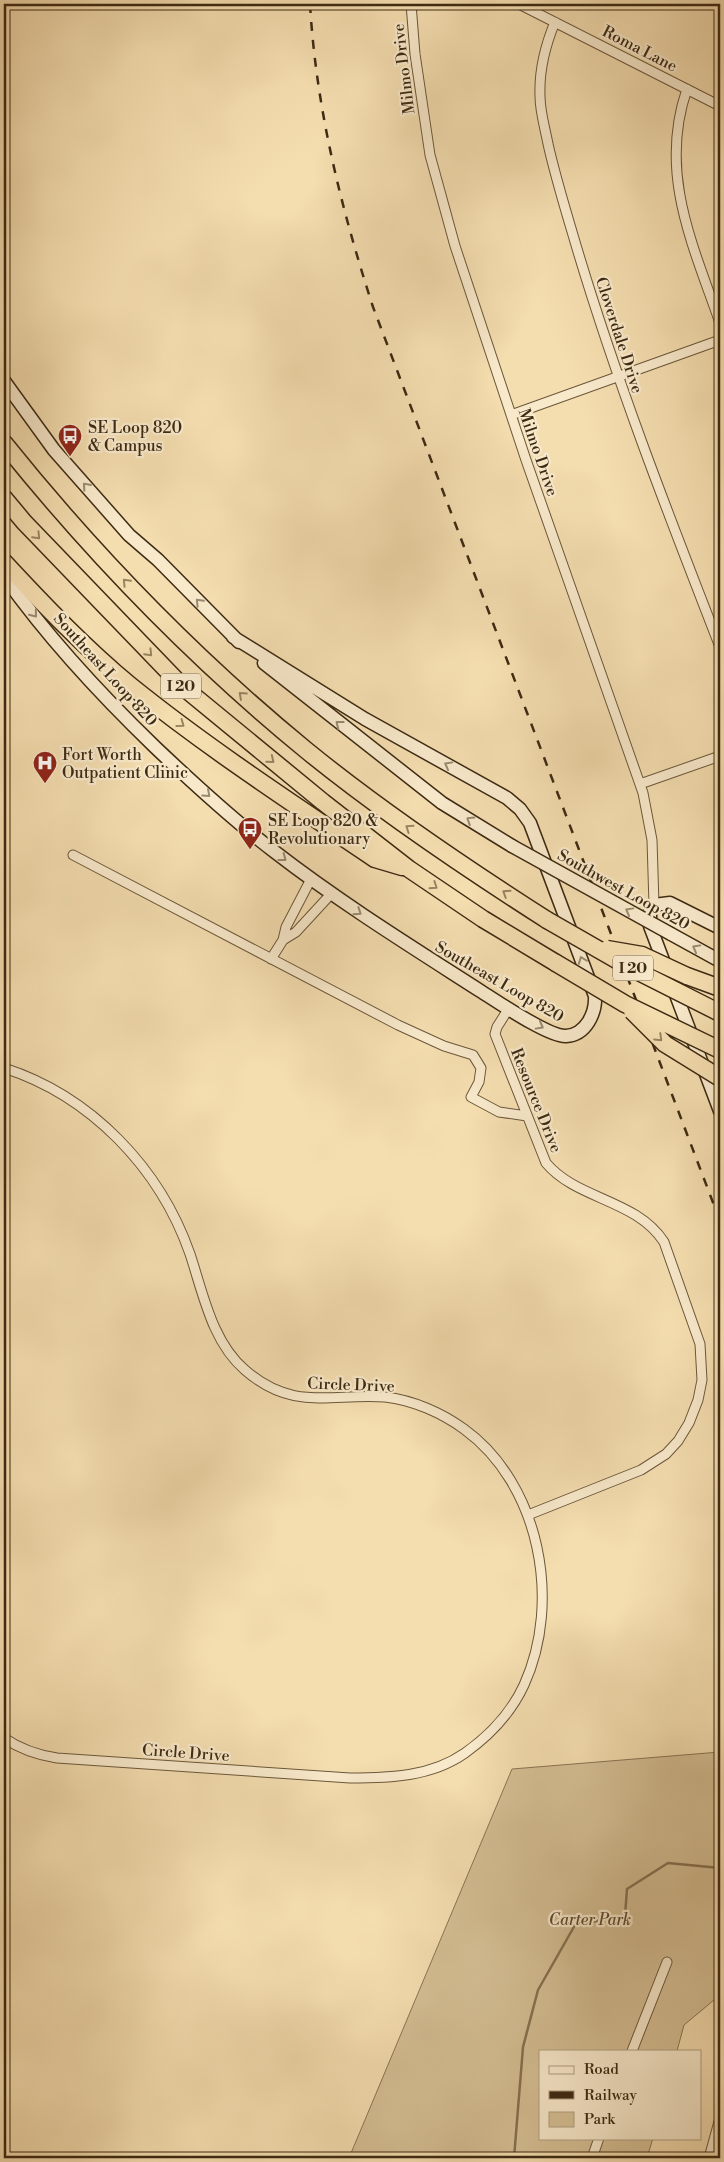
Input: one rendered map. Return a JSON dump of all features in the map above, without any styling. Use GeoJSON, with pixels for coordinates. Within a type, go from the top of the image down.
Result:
{"type":"FeatureCollection","features":[{"type":"Feature","properties":{"kind":"highway","name":"I 20"},"geometry":{"type":"LineString","coordinates":[[4,444],[103,559],[193,650],[306,750],[406,826],[547,920],[594,947],[720,1013]]}},
{"type":"Feature","properties":{"kind":"highway","name":"I 20"},"geometry":{"type":"LineString","coordinates":[[4,498],[24,522],[183,687],[323,802],[409,869],[483,919],[556,964],[625,1004],[720,1050]]}},
{"type":"Feature","properties":{"kind":"highway"},"geometry":{"type":"LineString","coordinates":[[4,562],[84,645],[130,685],[170,716],[374,859],[409,869]]}},
{"type":"Feature","properties":{"kind":"highway"},"geometry":{"type":"LineString","coordinates":[[594,947],[642,955],[687,976],[720,988]]}},
{"type":"Feature","properties":{"kind":"highway"},"geometry":{"type":"LineString","coordinates":[[625,1004],[665,1044],[720,1078]]}},
{"type":"Feature","properties":{"kind":"main road","name":"Southeast Loop 820"},"geometry":{"type":"LineString","coordinates":[[4,381],[54,450],[129,535],[158,560],[233,637],[284,681],[442,803],[512,846]]}},
{"type":"Feature","properties":{"kind":"main road","name":"Southeast Loop 820"},"geometry":{"type":"LineString","coordinates":[[4,576],[71,659],[149,741],[232,817],[311,879],[391,935],[556,1035],[566,1036],[575,1034],[584,1027],[595,1007],[591,985],[530,823],[520,809],[506,798],[357,714],[233,637]]}},
{"type":"Feature","properties":{"kind":"main road","name":"Southwest Loop 820"},"geometry":{"type":"LineString","coordinates":[[512,846],[720,962]]}},
{"type":"Feature","properties":{"kind":"main road"},"geometry":{"type":"LineString","coordinates":[[720,928],[670,903],[654,905],[650,911],[650,926],[720,1111]]}},
{"type":"Feature","properties":{"kind":"street","name":"Milmo Drive"},"geometry":{"type":"LineString","coordinates":[[411,4],[414,54],[430,155],[455,246],[511,415],[647,807],[651,831],[654,905]]}},
{"type":"Feature","properties":{"kind":"street","name":"Roma Lane"},"geometry":{"type":"LineString","coordinates":[[519,4],[720,106]]}},
{"type":"Feature","properties":{"kind":"street","name":"Cloverdale Drive"},"geometry":{"type":"LineString","coordinates":[[555,22],[548,40],[542,68],[540,96],[543,121],[556,178],[596,315],[618,378],[638,435],[720,647]]}},
{"type":"Feature","properties":{"kind":"street"},"geometry":{"type":"LineString","coordinates":[[687,89],[679,114],[676,138],[676,167],[680,199],[720,323]]}},
{"type":"Feature","properties":{"kind":"street"},"geometry":{"type":"LineString","coordinates":[[511,415],[720,340]]}},
{"type":"Feature","properties":{"kind":"street"},"geometry":{"type":"LineString","coordinates":[[640,784],[720,756]]}},
{"type":"Feature","properties":{"kind":"street"},"geometry":{"type":"LineString","coordinates":[[74,855],[398,1025],[444,1046],[473,1055],[481,1068],[480,1082],[471,1097],[500,1112],[527,1116]]}},
{"type":"Feature","properties":{"kind":"street"},"geometry":{"type":"LineString","coordinates":[[271,959],[283,940],[286,927],[311,879]]}},
{"type":"Feature","properties":{"kind":"street"},"geometry":{"type":"LineString","coordinates":[[283,940],[296,932],[331,894]]}},
{"type":"Feature","properties":{"kind":"street","name":"Resource Drive"},"geometry":{"type":"LineString","coordinates":[[509,1008],[497,1027],[495,1034],[546,1163],[553,1172],[637,1216],[656,1230],[664,1242],[700,1344],[702,1362],[698,1400],[689,1424],[678,1441],[666,1454],[640,1470],[528,1515]]}},
{"type":"Feature","properties":{"kind":"street","name":"Circle Drive"},"geometry":{"type":"LineString","coordinates":[[4,1068],[40,1082],[82,1108],[104,1126],[147,1170],[175,1216],[215,1327],[226,1348],[245,1370],[263,1383],[296,1397],[313,1399],[385,1397],[421,1406],[463,1428],[484,1446],[503,1468],[528,1515],[538,1552],[542,1580],[539,1640],[523,1687],[511,1707],[496,1726],[463,1755],[425,1771],[398,1777],[350,1778],[57,1758],[41,1756],[4,1738]]}},
{"type":"Feature","properties":{"kind":"street"},"geometry":{"type":"LineString","coordinates":[[632,2050],[667,1962]]}},
{"type":"Feature","properties":{"kind":"street"},"geometry":{"type":"LineString","coordinates":[[709,2158],[720,2118]]}},
{"type":"Feature","properties":{"kind":"street"},"geometry":{"type":"LineString","coordinates":[[592,2158],[598,2140]]}},
{"type":"Feature","properties":{"kind":"green space","name":"Carter Park"},"geometry":{"type":"Polygon","coordinates":[[[720,1752],[720,1995],[684,2025],[677,2050],[539,2050],[539,2140],[652,2140],[647,2158],[349,2158],[512,1769],[720,1752]]]}},
{"type":"Feature","properties":{"kind":"waterway"},"geometry":{"type":"LineString","coordinates":[[514,2158],[523,2047],[538,1990],[575,1925],[625,1916],[627,1889],[668,1863],[720,1868]]}},
{"type":"Feature","properties":{"kind":"railway"},"geometry":{"type":"LineString","coordinates":[[310,4],[313,43],[324,119],[350,233],[373,307],[720,1221]]}},
{"type":"Feature","properties":{"kind":"place","name":"SE Loop 820 & Campus"},"geometry":{"type":"Point","coordinates":[70,457]}},
{"type":"Feature","properties":{"kind":"place","name":"Fort Worth Outpatient Clinic"},"geometry":{"type":"Point","coordinates":[45,784]}},
{"type":"Feature","properties":{"kind":"place","name":"SE Loop 820 & Revolutionary"},"geometry":{"type":"Point","coordinates":[250,850]}}]}
